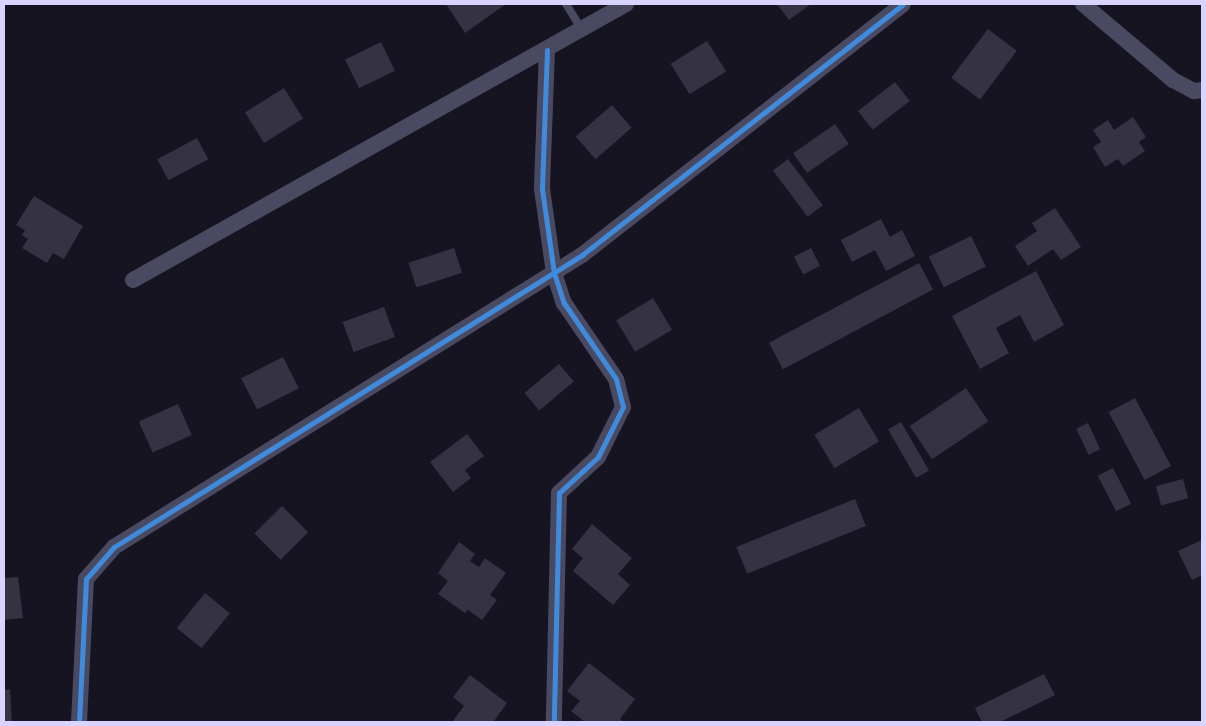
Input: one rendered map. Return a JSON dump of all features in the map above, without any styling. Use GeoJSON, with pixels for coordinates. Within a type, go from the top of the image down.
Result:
{"type":"FeatureCollection","features":[{"type":"Feature","properties":{"kind":"street"},"geometry":{"type":"LineString","coordinates":[[133,280],[583,30],[626,4]]}},
{"type":"Feature","properties":{"kind":"street"},"geometry":{"type":"LineString","coordinates":[[79,722],[86,579],[114,547],[582,255],[903,4]]}},
{"type":"Feature","properties":{"kind":"street"},"geometry":{"type":"LineString","coordinates":[[1083,4],[1172,80],[1194,91],[1202,90]]}},
{"type":"Feature","properties":{"kind":"street"},"geometry":{"type":"LineString","coordinates":[[547,50],[542,189],[554,273],[564,303],[616,379],[623,407],[598,457],[559,493],[554,722]]}},
{"type":"Feature","properties":{"kind":"lane"},"geometry":{"type":"LineString","coordinates":[[566,4],[583,30]]}},
{"type":"Feature","properties":{"kind":"building"},"geometry":{"type":"Polygon","coordinates":[[[446,4],[506,4],[465,33],[446,4]]]}},
{"type":"Feature","properties":{"kind":"building"},"geometry":{"type":"Polygon","coordinates":[[[777,4],[811,4],[789,20],[777,4]]]}},
{"type":"Feature","properties":{"kind":"building"},"geometry":{"type":"Polygon","coordinates":[[[988,29],[1017,51],[980,99],[951,78],[988,29]]]}},
{"type":"Feature","properties":{"kind":"building"},"geometry":{"type":"Polygon","coordinates":[[[707,41],[726,72],[690,94],[671,64],[707,41]]]}},
{"type":"Feature","properties":{"kind":"building"},"geometry":{"type":"Polygon","coordinates":[[[381,42],[395,71],[359,88],[345,60],[381,42]]]}},
{"type":"Feature","properties":{"kind":"building"},"geometry":{"type":"Polygon","coordinates":[[[895,82],[910,101],[873,130],[858,111],[895,82]]]}},
{"type":"Feature","properties":{"kind":"building"},"geometry":{"type":"Polygon","coordinates":[[[284,88],[303,119],[264,143],[245,112],[284,88]]]}},
{"type":"Feature","properties":{"kind":"building"},"geometry":{"type":"Polygon","coordinates":[[[612,105],[632,128],[595,159],[576,136],[612,105]]]}},
{"type":"Feature","properties":{"kind":"building"},"geometry":{"type":"Polygon","coordinates":[[[1133,117],[1146,137],[1139,142],[1145,151],[1123,166],[1118,159],[1105,167],[1093,147],[1101,142],[1093,130],[1108,120],[1114,130],[1133,117]]]}},
{"type":"Feature","properties":{"kind":"building"},"geometry":{"type":"Polygon","coordinates":[[[835,124],[849,144],[807,173],[793,153],[835,124]]]}},
{"type":"Feature","properties":{"kind":"building"},"geometry":{"type":"Polygon","coordinates":[[[197,138],[208,159],[169,180],[157,159],[197,138]]]}},
{"type":"Feature","properties":{"kind":"building"},"geometry":{"type":"Polygon","coordinates":[[[788,159],[823,205],[808,217],[773,170],[788,159]]]}},
{"type":"Feature","properties":{"kind":"building"},"geometry":{"type":"Polygon","coordinates":[[[34,196],[83,226],[64,259],[53,253],[47,263],[22,248],[28,239],[22,235],[25,230],[16,225],[34,196]]]}},
{"type":"Feature","properties":{"kind":"building"},"geometry":{"type":"Polygon","coordinates":[[[1055,208],[1081,247],[1061,260],[1053,249],[1028,266],[1015,246],[1037,231],[1032,223],[1055,208]]]}},
{"type":"Feature","properties":{"kind":"building"},"geometry":{"type":"Polygon","coordinates":[[[881,219],[890,237],[902,230],[915,256],[886,271],[875,250],[852,262],[841,240],[881,219]]]}},
{"type":"Feature","properties":{"kind":"building"},"geometry":{"type":"Polygon","coordinates":[[[971,236],[986,267],[944,287],[929,257],[971,236]]]}},
{"type":"Feature","properties":{"kind":"building"},"geometry":{"type":"Polygon","coordinates":[[[454,248],[462,273],[416,288],[408,263],[454,248]]]}},
{"type":"Feature","properties":{"kind":"building"},"geometry":{"type":"Polygon","coordinates":[[[811,248],[820,266],[803,274],[794,257],[811,248]]]}},
{"type":"Feature","properties":{"kind":"building"},"geometry":{"type":"Polygon","coordinates":[[[919,263],[933,289],[783,369],[769,343],[919,263]]]}},
{"type":"Feature","properties":{"kind":"building"},"geometry":{"type":"Polygon","coordinates":[[[1036,271],[1064,325],[1034,342],[1020,315],[996,328],[1009,353],[980,369],[952,316],[1036,271]]]}},
{"type":"Feature","properties":{"kind":"building"},"geometry":{"type":"Polygon","coordinates":[[[653,298],[672,330],[635,352],[616,320],[653,298]]]}},
{"type":"Feature","properties":{"kind":"building"},"geometry":{"type":"Polygon","coordinates":[[[384,307],[395,337],[354,352],[343,322],[384,307]]]}},
{"type":"Feature","properties":{"kind":"building"},"geometry":{"type":"Polygon","coordinates":[[[283,357],[299,388],[257,410],[241,378],[283,357]]]}},
{"type":"Feature","properties":{"kind":"building"},"geometry":{"type":"Polygon","coordinates":[[[559,364],[574,382],[539,411],[525,393],[559,364]]]}},
{"type":"Feature","properties":{"kind":"building"},"geometry":{"type":"Polygon","coordinates":[[[966,388],[988,421],[932,459],[910,426],[966,388]]]}},
{"type":"Feature","properties":{"kind":"building"},"geometry":{"type":"Polygon","coordinates":[[[1135,398],[1171,466],[1145,480],[1109,412],[1135,398]]]}},
{"type":"Feature","properties":{"kind":"building"},"geometry":{"type":"Polygon","coordinates":[[[178,404],[192,435],[153,453],[139,421],[178,404]]]}},
{"type":"Feature","properties":{"kind":"building"},"geometry":{"type":"Polygon","coordinates":[[[859,408],[879,441],[835,468],[814,435],[859,408]]]}},
{"type":"Feature","properties":{"kind":"building"},"geometry":{"type":"Polygon","coordinates":[[[901,422],[929,470],[916,478],[888,430],[901,422]]]}},
{"type":"Feature","properties":{"kind":"building"},"geometry":{"type":"Polygon","coordinates":[[[1088,423],[1100,449],[1088,455],[1076,428],[1088,423]]]}},
{"type":"Feature","properties":{"kind":"building"},"geometry":{"type":"Polygon","coordinates":[[[467,434],[484,456],[465,470],[471,478],[453,492],[430,462],[467,434]]]}},
{"type":"Feature","properties":{"kind":"building"},"geometry":{"type":"Polygon","coordinates":[[[1113,468],[1131,504],[1116,511],[1098,476],[1113,468]]]}},
{"type":"Feature","properties":{"kind":"building"},"geometry":{"type":"Polygon","coordinates":[[[1183,479],[1188,498],[1161,506],[1156,486],[1183,479]]]}},
{"type":"Feature","properties":{"kind":"building"},"geometry":{"type":"Polygon","coordinates":[[[855,499],[866,526],[747,574],[736,547],[855,499]]]}},
{"type":"Feature","properties":{"kind":"building"},"geometry":{"type":"Polygon","coordinates":[[[282,506],[308,532],[281,560],[254,534],[282,506]]]}},
{"type":"Feature","properties":{"kind":"building"},"geometry":{"type":"Polygon","coordinates":[[[592,524],[632,558],[618,574],[630,585],[613,605],[573,571],[583,558],[572,549],[592,524]]]}},
{"type":"Feature","properties":{"kind":"building"},"geometry":{"type":"Polygon","coordinates":[[[1202,540],[1202,575],[1192,580],[1178,551],[1202,540]]]}},
{"type":"Feature","properties":{"kind":"building"},"geometry":{"type":"Polygon","coordinates":[[[459,542],[475,554],[470,561],[479,567],[485,558],[506,573],[490,595],[497,600],[482,620],[468,610],[465,613],[438,594],[448,581],[438,573],[459,542]]]}},
{"type":"Feature","properties":{"kind":"building"},"geometry":{"type":"Polygon","coordinates":[[[18,577],[23,618],[4,620],[4,578],[18,577]]]}},
{"type":"Feature","properties":{"kind":"building"},"geometry":{"type":"Polygon","coordinates":[[[205,593],[230,613],[202,648],[177,628],[205,593]]]}},
{"type":"Feature","properties":{"kind":"building"},"geometry":{"type":"Polygon","coordinates":[[[589,663],[635,699],[620,719],[624,722],[585,722],[571,711],[580,701],[567,691],[589,663]]]}},
{"type":"Feature","properties":{"kind":"building"},"geometry":{"type":"Polygon","coordinates":[[[1044,674],[1055,695],[1000,722],[982,722],[975,708],[1044,674]]]}},
{"type":"Feature","properties":{"kind":"building"},"geometry":{"type":"Polygon","coordinates":[[[470,675],[507,703],[494,721],[496,722],[452,722],[464,706],[453,697],[470,675]]]}},
{"type":"Feature","properties":{"kind":"building"},"geometry":{"type":"Polygon","coordinates":[[[10,689],[12,722],[4,722],[4,690],[10,689]]]}},
{"type":"Feature","properties":{"kind":"cycle path"},"geometry":{"type":"LineString","coordinates":[[79,722],[86,579],[114,547],[582,255],[903,4]]}},
{"type":"Feature","properties":{"kind":"cycle path"},"geometry":{"type":"LineString","coordinates":[[547,50],[542,189],[554,273],[564,303],[616,379],[623,407],[598,457],[559,493],[554,722]]}}]}
